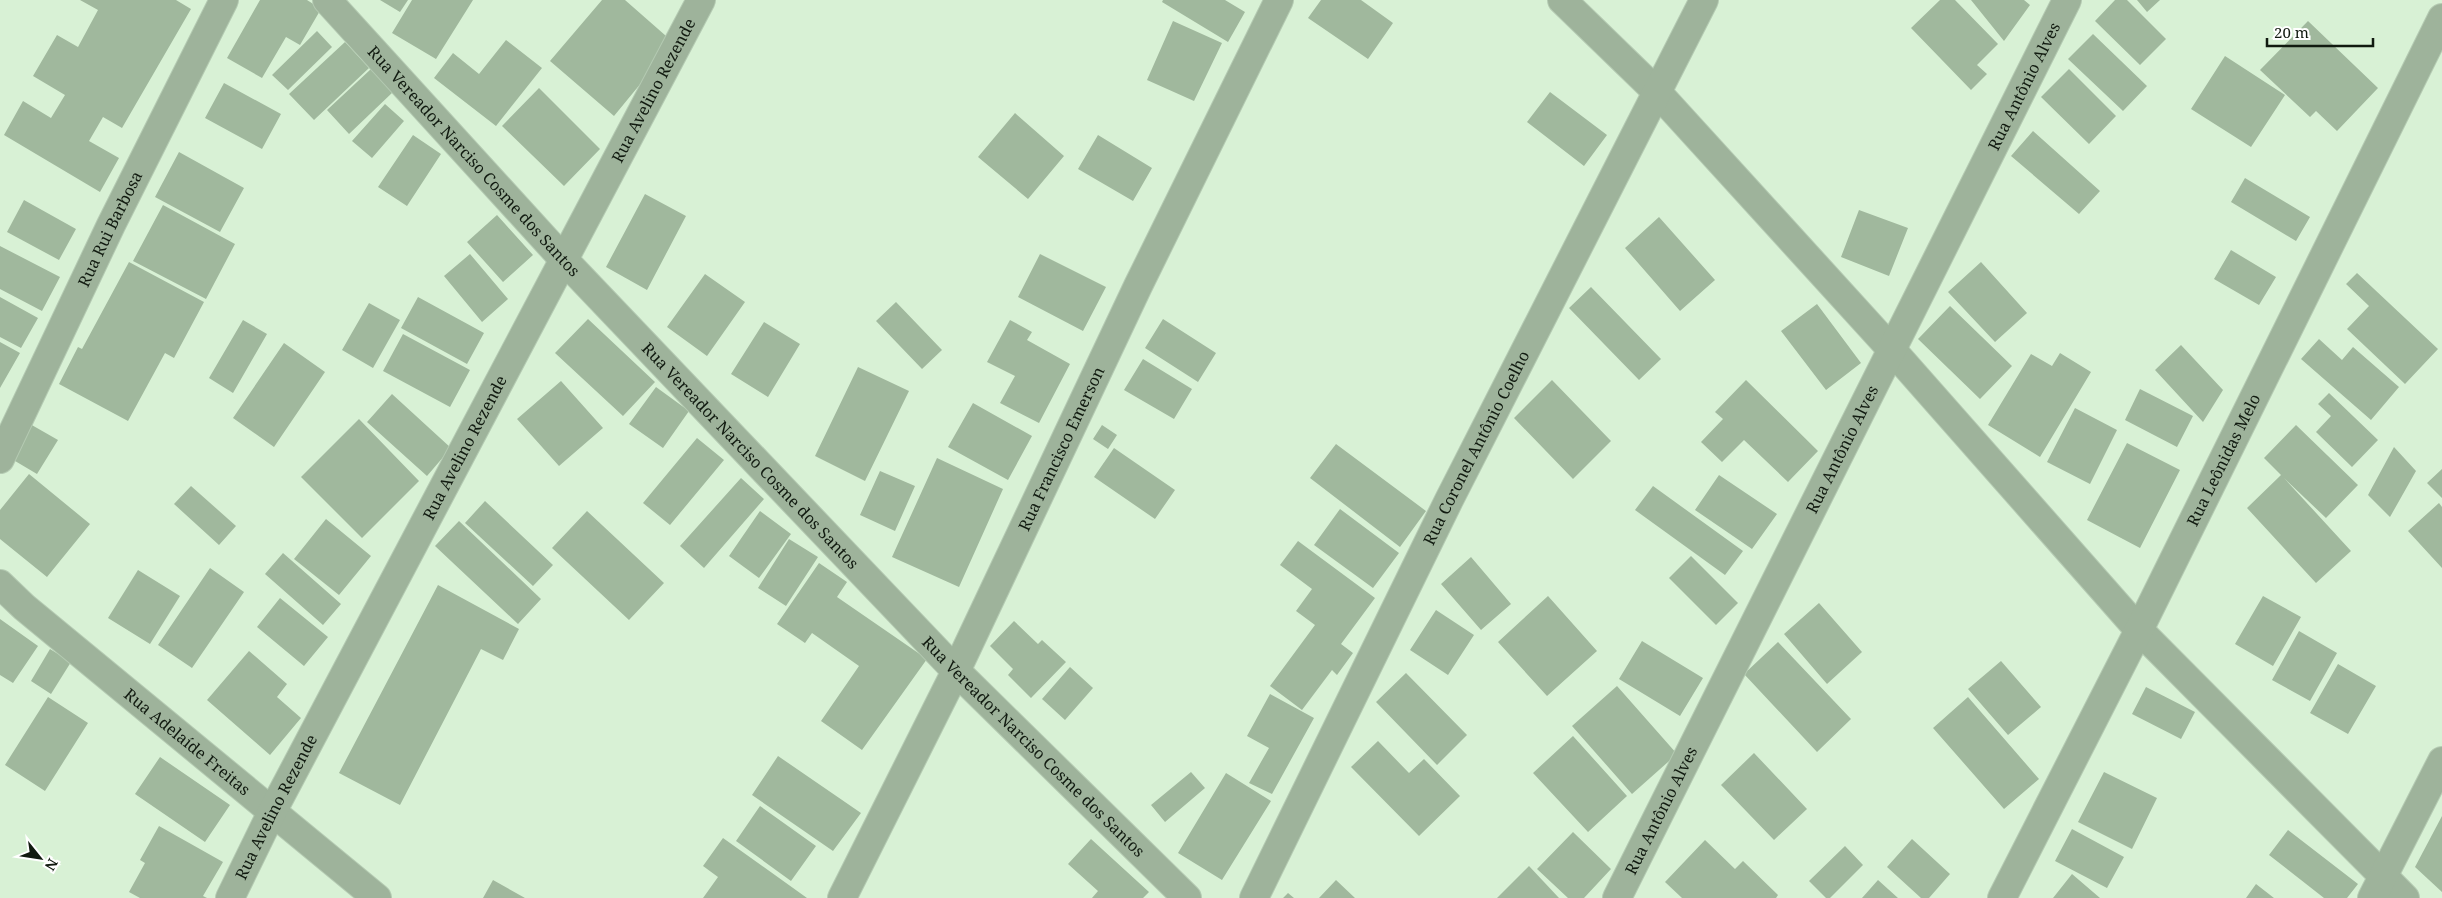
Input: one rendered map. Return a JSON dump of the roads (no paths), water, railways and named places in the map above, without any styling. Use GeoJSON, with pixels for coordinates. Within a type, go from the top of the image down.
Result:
{"type":"FeatureCollection","features":[{"type":"Feature","properties":{"kind":"street","name":"Rua Rui Barbosa"},"geometry":{"type":"LineString","coordinates":[[0,459],[115,216],[224,0]]}},
{"type":"Feature","properties":{"kind":"street","name":"Rua Vereador Narciso Cosme dos Santos"},"geometry":{"type":"LineString","coordinates":[[328,0],[565,261],[956,671],[1187,898]]}},
{"type":"Feature","properties":{"kind":"street","name":"Rua Avelino Rezende"},"geometry":{"type":"LineString","coordinates":[[230,898],[272,812],[565,261],[701,0]]}},
{"type":"Feature","properties":{"kind":"street","name":"Rua Francisco Emerson"},"geometry":{"type":"LineString","coordinates":[[842,898],[956,671],[1138,286],[1279,0]]}},
{"type":"Feature","properties":{"kind":"street"},"geometry":{"type":"LineString","coordinates":[[1562,0],[1657,92],[1892,350],[2139,630],[2377,887],[2404,898]]}},
{"type":"Feature","properties":{"kind":"street","name":"Rua Coronel Antônio Coelho"},"geometry":{"type":"LineString","coordinates":[[1254,898],[1449,500],[1704,0]]}},
{"type":"Feature","properties":{"kind":"street","name":"Rua Antônio Alves"},"geometry":{"type":"LineString","coordinates":[[1617,898],[2067,0]]}},
{"type":"Feature","properties":{"kind":"street","name":"Rua Leônidas Melo"},"geometry":{"type":"LineString","coordinates":[[2002,898],[2139,630],[2442,18]]}},
{"type":"Feature","properties":{"kind":"street","name":"Rua Adelaíde Freitas"},"geometry":{"type":"LineString","coordinates":[[0,584],[24,607],[377,898]]}},
{"type":"Feature","properties":{"kind":"street"},"geometry":{"type":"LineString","coordinates":[[2377,887],[2442,761]]}}]}
